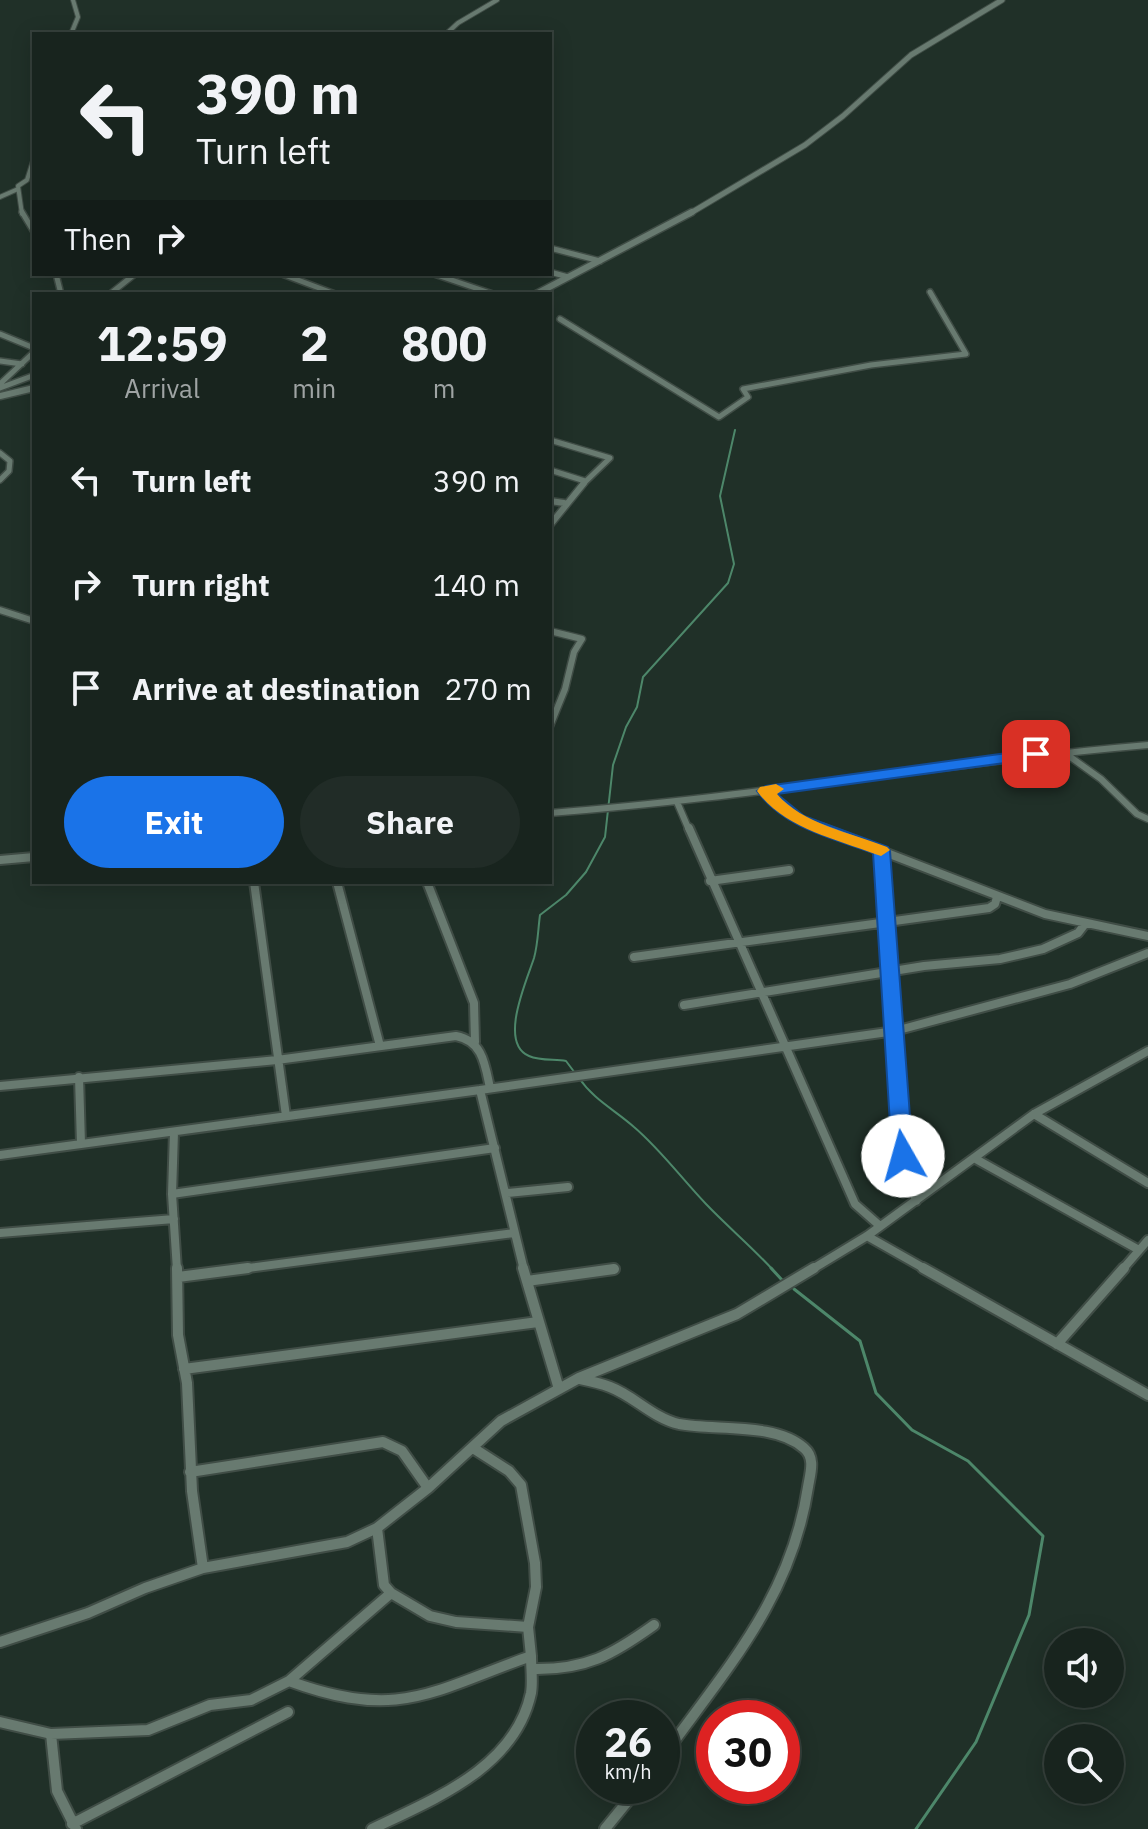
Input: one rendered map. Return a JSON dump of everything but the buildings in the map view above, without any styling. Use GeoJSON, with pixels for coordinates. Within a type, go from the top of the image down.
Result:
{"type":"FeatureCollection","features":[{"type":"Feature","properties":{"kind":"street"},"geometry":{"type":"LineString","coordinates":[[72,32],[78,17],[73,0]]}},
{"type":"Feature","properties":{"kind":"street"},"geometry":{"type":"LineString","coordinates":[[448,32],[497,0]]}},
{"type":"Feature","properties":{"kind":"street"},"geometry":{"type":"LineString","coordinates":[[540,292],[656,233],[805,145],[843,116],[911,55],[1002,0]]}},
{"type":"Feature","properties":{"kind":"street"},"geometry":{"type":"LineString","coordinates":[[0,197],[18,189],[27,180],[32,164]]}},
{"type":"Feature","properties":{"kind":"street"},"geometry":{"type":"LineString","coordinates":[[27,180],[32,179]]}},
{"type":"Feature","properties":{"kind":"street"},"geometry":{"type":"LineString","coordinates":[[18,189],[20,213],[32,229]]}},
{"type":"Feature","properties":{"kind":"street"},"geometry":{"type":"LineString","coordinates":[[552,249],[600,261]]}},
{"type":"Feature","properties":{"kind":"street"},"geometry":{"type":"LineString","coordinates":[[552,273],[568,277]]}},
{"type":"Feature","properties":{"kind":"street"},"geometry":{"type":"LineString","coordinates":[[112,292],[132,276]]}},
{"type":"Feature","properties":{"kind":"street"},"geometry":{"type":"LineString","coordinates":[[287,276],[330,292]]}},
{"type":"Feature","properties":{"kind":"street"},"geometry":{"type":"LineString","coordinates":[[440,276],[487,292]]}},
{"type":"Feature","properties":{"kind":"street"},"geometry":{"type":"LineString","coordinates":[[560,319],[719,417],[748,397],[743,389],[884,363],[966,354],[930,292]]}},
{"type":"Feature","properties":{"kind":"street"},"geometry":{"type":"LineString","coordinates":[[0,334],[32,349]]}},
{"type":"Feature","properties":{"kind":"street"},"geometry":{"type":"LineString","coordinates":[[0,386],[32,352]]}},
{"type":"Feature","properties":{"kind":"street"},"geometry":{"type":"LineString","coordinates":[[0,361],[22,364]]}},
{"type":"Feature","properties":{"kind":"street"},"geometry":{"type":"LineString","coordinates":[[0,386],[32,376]]}},
{"type":"Feature","properties":{"kind":"street"},"geometry":{"type":"LineString","coordinates":[[0,396],[32,388]]}},
{"type":"Feature","properties":{"kind":"street"},"geometry":{"type":"LineString","coordinates":[[552,441],[609,456],[610,460],[564,503],[552,522]]}},
{"type":"Feature","properties":{"kind":"street"},"geometry":{"type":"LineString","coordinates":[[0,453],[10,461],[9,471],[0,480]]}},
{"type":"Feature","properties":{"kind":"street"},"geometry":{"type":"LineString","coordinates":[[552,471],[585,481]]}},
{"type":"Feature","properties":{"kind":"street"},"geometry":{"type":"LineString","coordinates":[[552,501],[564,503]]}},
{"type":"Feature","properties":{"kind":"street"},"geometry":{"type":"LineString","coordinates":[[0,610],[32,620]]}},
{"type":"Feature","properties":{"kind":"street"},"geometry":{"type":"LineString","coordinates":[[552,632],[582,639],[574,652],[565,689],[552,721]]}},
{"type":"Feature","properties":{"kind":"street"},"geometry":{"type":"LineString","coordinates":[[552,813],[677,802],[1062,751],[1148,745]]}},
{"type":"Feature","properties":{"kind":"street"},"geometry":{"type":"LineString","coordinates":[[1062,751],[1101,779],[1137,814],[1148,819]]}},
{"type":"Feature","properties":{"kind":"street"},"geometry":{"type":"LineString","coordinates":[[766,791],[777,804],[798,819],[997,897],[1085,924],[1105,925],[1148,936]]}},
{"type":"Feature","properties":{"kind":"street"},"geometry":{"type":"LineString","coordinates":[[677,802],[855,1204],[880,1226]]}},
{"type":"Feature","properties":{"kind":"street"},"geometry":{"type":"LineString","coordinates":[[881,851],[900,1138],[906,1174],[916,1201]]}},
{"type":"Feature","properties":{"kind":"street"},"geometry":{"type":"LineString","coordinates":[[0,860],[32,857]]}},
{"type":"Feature","properties":{"kind":"street"},"geometry":{"type":"LineString","coordinates":[[710,881],[789,870]]}},
{"type":"Feature","properties":{"kind":"street"},"geometry":{"type":"LineString","coordinates":[[255,884],[286,1116]]}},
{"type":"Feature","properties":{"kind":"street"},"geometry":{"type":"LineString","coordinates":[[338,884],[380,1046]]}},
{"type":"Feature","properties":{"kind":"street"},"geometry":{"type":"LineString","coordinates":[[428,884],[474,1003],[475,1042]]}},
{"type":"Feature","properties":{"kind":"street"},"geometry":{"type":"LineString","coordinates":[[634,957],[989,908],[995,904],[997,897]]}},
{"type":"Feature","properties":{"kind":"street"},"geometry":{"type":"LineString","coordinates":[[684,1005],[924,966],[1000,959],[1043,949],[1078,933],[1085,924]]}},
{"type":"Feature","properties":{"kind":"street"},"geometry":{"type":"LineString","coordinates":[[0,1155],[895,1031],[1070,984],[1148,953]]}},
{"type":"Feature","properties":{"kind":"street"},"geometry":{"type":"LineString","coordinates":[[0,1086],[277,1060],[464,1036],[480,1047],[495,1148],[514,1233],[559,1389]]}},
{"type":"Feature","properties":{"kind":"street"},"geometry":{"type":"LineString","coordinates":[[0,1642],[88,1613],[203,1568],[309,1551],[347,1542],[377,1528],[428,1488],[501,1421],[579,1378],[737,1314],[867,1236],[1034,1114],[1148,1051]]}},
{"type":"Feature","properties":{"kind":"street"},"geometry":{"type":"LineString","coordinates":[[79,1077],[81,1144]]}},
{"type":"Feature","properties":{"kind":"street"},"geometry":{"type":"LineString","coordinates":[[1034,1114],[1148,1183]]}},
{"type":"Feature","properties":{"kind":"street"},"geometry":{"type":"LineString","coordinates":[[174,1132],[172,1194],[178,1277],[178,1335],[184,1369],[190,1472],[203,1568]]}},
{"type":"Feature","properties":{"kind":"street"},"geometry":{"type":"LineString","coordinates":[[172,1194],[495,1148]]}},
{"type":"Feature","properties":{"kind":"street"},"geometry":{"type":"LineString","coordinates":[[974,1158],[1139,1250]]}},
{"type":"Feature","properties":{"kind":"street"},"geometry":{"type":"LineString","coordinates":[[507,1193],[568,1187]]}},
{"type":"Feature","properties":{"kind":"street"},"geometry":{"type":"LineString","coordinates":[[0,1233],[174,1219]]}},
{"type":"Feature","properties":{"kind":"street"},"geometry":{"type":"LineString","coordinates":[[178,1277],[514,1233]]}},
{"type":"Feature","properties":{"kind":"street"},"geometry":{"type":"LineString","coordinates":[[867,1236],[1148,1395]]}},
{"type":"Feature","properties":{"kind":"street"},"geometry":{"type":"LineString","coordinates":[[1057,1344],[1148,1240]]}},
{"type":"Feature","properties":{"kind":"street"},"geometry":{"type":"LineString","coordinates":[[527,1281],[614,1269]]}},
{"type":"Feature","properties":{"kind":"street"},"geometry":{"type":"LineString","coordinates":[[184,1369],[538,1322]]}},
{"type":"Feature","properties":{"kind":"street"},"geometry":{"type":"LineString","coordinates":[[579,1378],[611,1387],[663,1419],[680,1424],[761,1431],[796,1442],[807,1450],[812,1462],[802,1527],[779,1588],[760,1621],[680,1733]]}},
{"type":"Feature","properties":{"kind":"street"},"geometry":{"type":"LineString","coordinates":[[190,1472],[383,1442],[402,1451],[428,1488]]}},
{"type":"Feature","properties":{"kind":"street"},"geometry":{"type":"LineString","coordinates":[[372,1829],[445,1794],[506,1749],[529,1704],[535,1684],[528,1627],[536,1587],[535,1563],[521,1485],[509,1471],[473,1448]]}},
{"type":"Feature","properties":{"kind":"street"},"geometry":{"type":"LineString","coordinates":[[377,1528],[384,1585],[391,1593],[430,1616],[456,1622],[528,1627]]}},
{"type":"Feature","properties":{"kind":"street"},"geometry":{"type":"LineString","coordinates":[[0,1722],[51,1734],[148,1730],[210,1705],[251,1700],[289,1681],[391,1593]]}},
{"type":"Feature","properties":{"kind":"street"},"geometry":{"type":"LineString","coordinates":[[533,1669],[570,1670],[587,1666],[613,1654],[654,1625]]}},
{"type":"Feature","properties":{"kind":"street"},"geometry":{"type":"LineString","coordinates":[[289,1681],[337,1698],[389,1702],[419,1696],[531,1656]]}},
{"type":"Feature","properties":{"kind":"street"},"geometry":{"type":"LineString","coordinates":[[51,1734],[57,1791],[74,1826],[288,1712]]}},
{"type":"Feature","properties":{"kind":"street"},"geometry":{"type":"LineString","coordinates":[[605,1829],[625,1804]]}},
{"type":"Feature","properties":{"kind":"waterway"},"geometry":{"type":"LineString","coordinates":[[575,1073],[566,1061],[529,1056],[520,1049],[516,1038],[517,1010],[535,953],[540,915],[566,895],[586,872],[605,837],[613,765],[626,727],[637,707],[643,677],[728,583],[734,564],[720,496],[735,430]]}},
{"type":"Feature","properties":{"kind":"waterway"},"geometry":{"type":"LineString","coordinates":[[579,1078],[598,1099],[644,1136],[706,1204],[771,1268]]}},
{"type":"Feature","properties":{"kind":"waterway"},"geometry":{"type":"LineString","coordinates":[[771,1268],[782,1280]]}},
{"type":"Feature","properties":{"kind":"waterway"},"geometry":{"type":"LineString","coordinates":[[794,1289],[860,1341],[876,1393],[912,1430],[968,1461],[1043,1536],[1029,1615],[976,1742],[916,1829]]}},
{"type":"Feature","properties":{"kind":"slow traffic"},"geometry":{"type":"LineString","coordinates":[[776,789],[766,791],[785,811],[798,819],[881,850]]}},
{"type":"Feature","properties":{"kind":"route"},"geometry":{"type":"LineString","coordinates":[[903,1156],[881,851],[798,819],[785,811],[766,791],[1036,754]]}}]}
